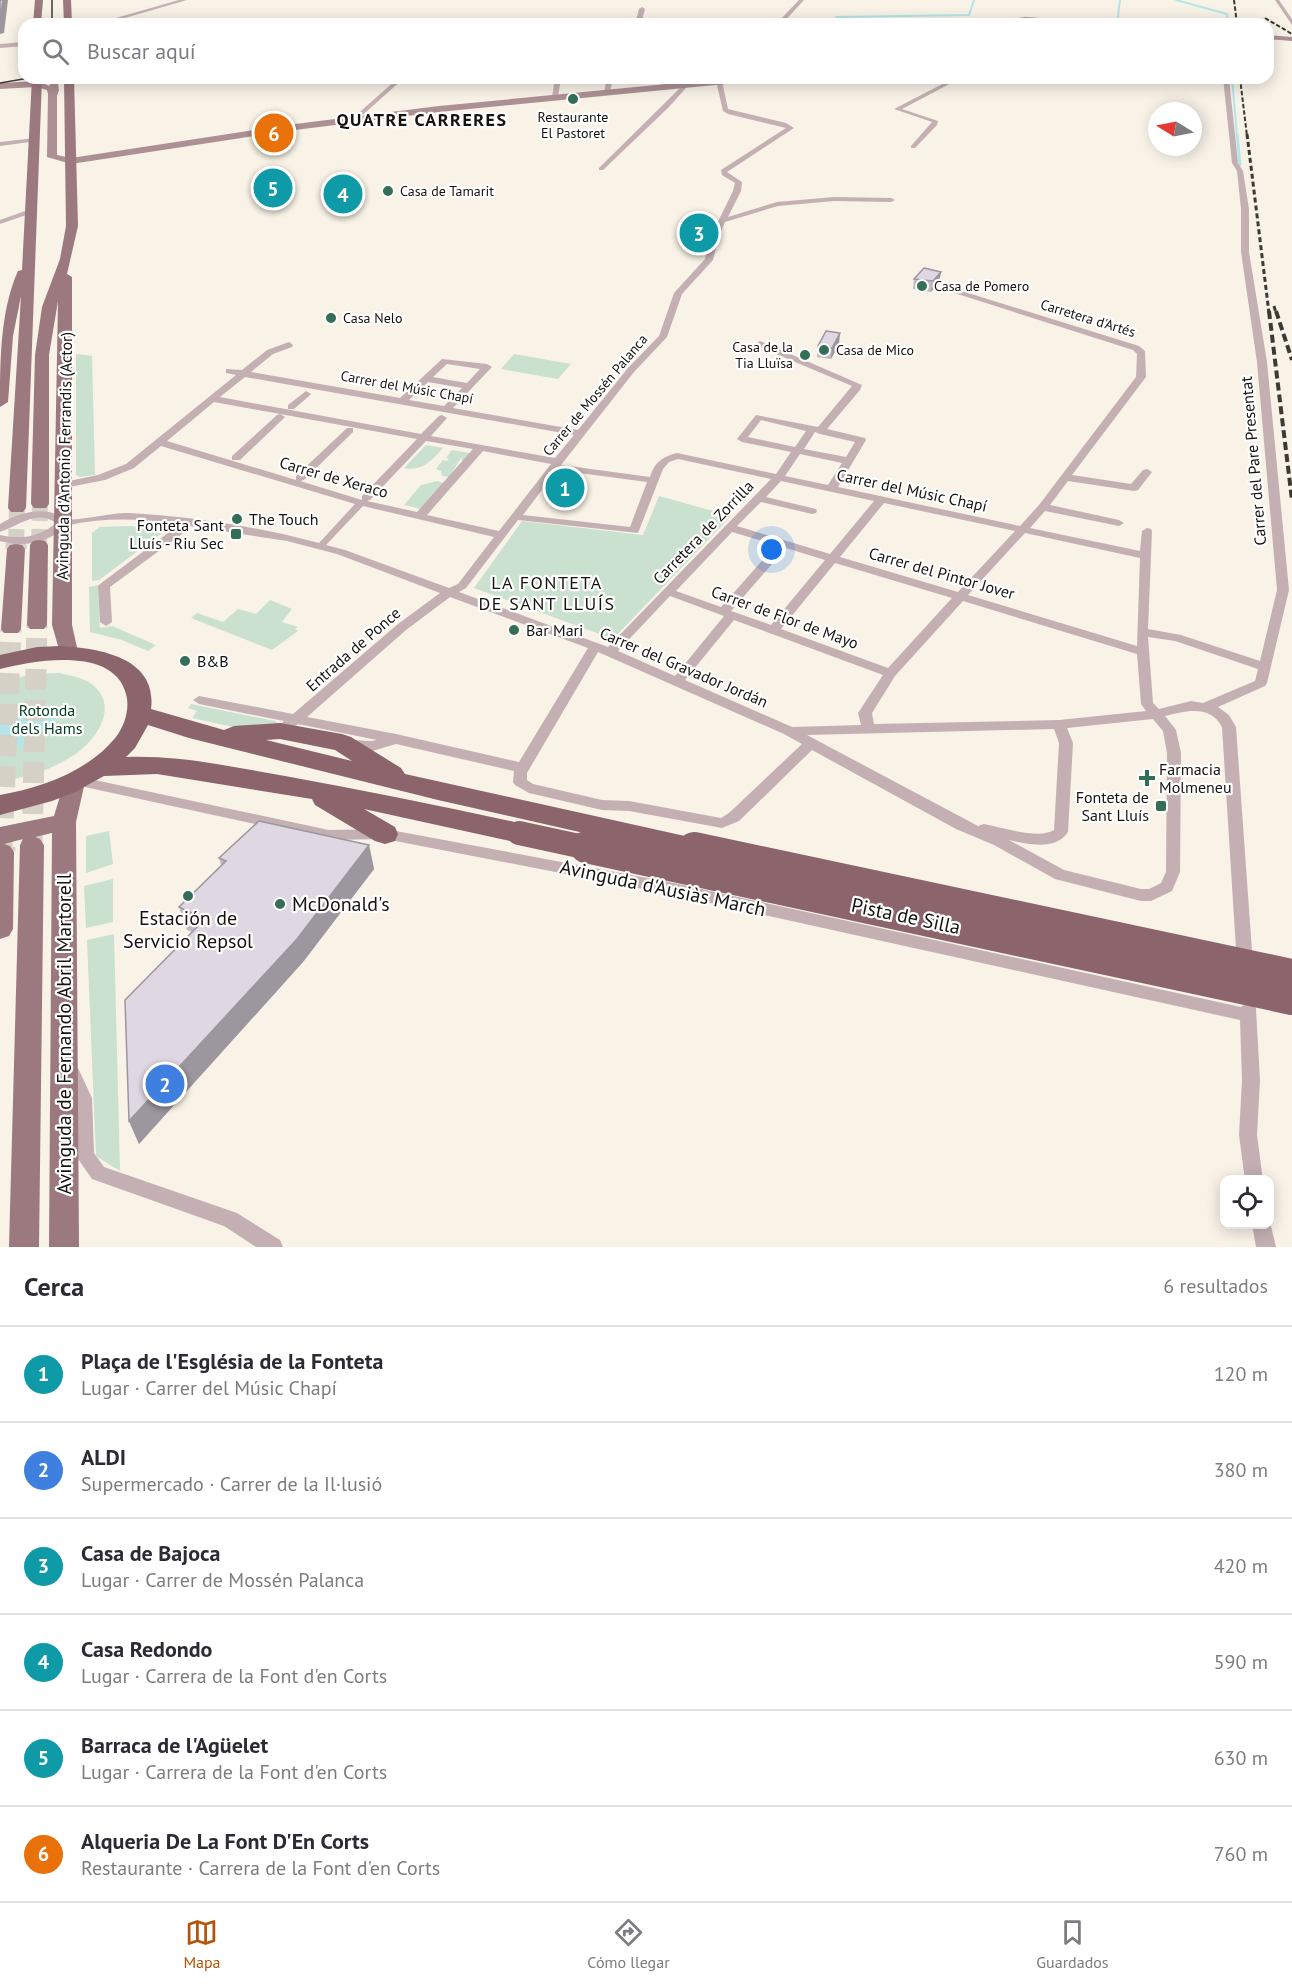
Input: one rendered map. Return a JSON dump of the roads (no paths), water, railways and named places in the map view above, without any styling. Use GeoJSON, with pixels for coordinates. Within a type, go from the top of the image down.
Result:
{"type":"FeatureCollection","features":[{"type":"Feature","properties":{"kind":"highway"},"geometry":{"type":"LineString","coordinates":[[0,662],[39,653],[68,652],[100,658],[124,670],[138,690],[139,714],[129,735],[98,767],[75,782],[33,798],[0,805]]}},
{"type":"Feature","properties":{"kind":"highway"},"geometry":{"type":"LineString","coordinates":[[139,714],[189,730],[405,783],[525,823]]}},
{"type":"Feature","properties":{"kind":"highway"},"geometry":{"type":"LineString","coordinates":[[189,730],[226,734],[288,725],[342,743],[405,783]]}},
{"type":"Feature","properties":{"kind":"highway"},"geometry":{"type":"LineString","coordinates":[[98,767],[157,765],[223,774],[377,802],[694,848],[1292,975]]}},
{"type":"Feature","properties":{"kind":"highway"},"geometry":{"type":"LineString","coordinates":[[312,791],[385,834]]}},
{"type":"Feature","properties":{"kind":"highway","name":"Pista de Silla"},"geometry":{"type":"LineString","coordinates":[[525,823],[1292,999]]}},
{"type":"Feature","properties":{"kind":"main road"},"geometry":{"type":"LineString","coordinates":[[38,18],[39,0]]}},
{"type":"Feature","properties":{"kind":"main road"},"geometry":{"type":"LineString","coordinates":[[67,0],[68,18]]}},
{"type":"Feature","properties":{"kind":"main road"},"geometry":{"type":"LineString","coordinates":[[17,508],[37,84]]}},
{"type":"Feature","properties":{"kind":"main road","name":"Avinguda d'Antonio Ferrandis (Actor)"},"geometry":{"type":"LineString","coordinates":[[68,652],[62,625],[66,260],[72,226],[69,84]]}},
{"type":"Feature","properties":{"kind":"main road","name":"Avinguda d'Antonio Ferrandis (Actor)"},"geometry":{"type":"LineString","coordinates":[[40,504],[42,355],[49,307],[66,260]]}},
{"type":"Feature","properties":{"kind":"main road"},"geometry":{"type":"LineString","coordinates":[[0,402],[6,338],[13,304],[20,279],[30,265]]}},
{"type":"Feature","properties":{"kind":"main road"},"geometry":{"type":"LineString","coordinates":[[8,544],[12,629]]}},
{"type":"Feature","properties":{"kind":"main road","name":"Avinguda d'Antonio Ferrandis (Actor)"},"geometry":{"type":"LineString","coordinates":[[37,625],[39,545]]}},
{"type":"Feature","properties":{"kind":"main road","name":"Avinguda de Fernando Abril Martorell"},"geometry":{"type":"LineString","coordinates":[[64,1247],[64,822],[75,782]]}},
{"type":"Feature","properties":{"kind":"main road"},"geometry":{"type":"LineString","coordinates":[[0,929],[1,844],[64,822]]}},
{"type":"Feature","properties":{"kind":"main road","name":"Avinguda de Fernando Abril Martorell"},"geometry":{"type":"LineString","coordinates":[[24,1247],[32,845]]}},
{"type":"Feature","properties":{"kind":"street"},"geometry":{"type":"LineString","coordinates":[[120,18],[185,0]]}},
{"type":"Feature","properties":{"kind":"street"},"geometry":{"type":"LineString","coordinates":[[784,18],[801,0]]}},
{"type":"Feature","properties":{"kind":"street"},"geometry":{"type":"LineString","coordinates":[[1276,0],[1292,23]]}},
{"type":"Feature","properties":{"kind":"street"},"geometry":{"type":"LineString","coordinates":[[640,18],[642,9]]}},
{"type":"Feature","properties":{"kind":"street"},"geometry":{"type":"LineString","coordinates":[[1274,38],[1292,39]]}},
{"type":"Feature","properties":{"kind":"street"},"geometry":{"type":"LineString","coordinates":[[0,47],[18,46]]}},
{"type":"Feature","properties":{"kind":"street"},"geometry":{"type":"LineString","coordinates":[[0,80],[18,76]]}},
{"type":"Feature","properties":{"kind":"street"},"geometry":{"type":"LineString","coordinates":[[0,86],[18,84]]}},
{"type":"Feature","properties":{"kind":"street"},"geometry":{"type":"LineString","coordinates":[[43,84],[51,88],[52,96],[52,157],[127,152],[250,132],[689,84]]}},
{"type":"Feature","properties":{"kind":"street"},"geometry":{"type":"LineString","coordinates":[[52,96],[54,84]]}},
{"type":"Feature","properties":{"kind":"street"},"geometry":{"type":"LineString","coordinates":[[354,120],[394,84]]}},
{"type":"Feature","properties":{"kind":"street"},"geometry":{"type":"LineString","coordinates":[[555,97],[557,84]]}},
{"type":"Feature","properties":{"kind":"street"},"geometry":{"type":"LineString","coordinates":[[607,92],[609,84]]}},
{"type":"Feature","properties":{"kind":"street","name":"Carrer de Mossén Palanca"},"geometry":{"type":"LineString","coordinates":[[448,593],[462,586],[580,433],[631,370],[663,337],[678,293],[709,260],[722,221],[739,185],[738,181],[723,171],[791,128],[784,124],[730,113],[726,110],[723,84]]}},
{"type":"Feature","properties":{"kind":"street"},"geometry":{"type":"LineString","coordinates":[[913,147],[936,121],[897,110],[947,84]]}},
{"type":"Feature","properties":{"kind":"street","name":"Carrer del Pare Presentat"},"geometry":{"type":"LineString","coordinates":[[1059,724],[1154,715],[1183,705],[1206,707],[1261,683],[1283,590],[1262,362],[1245,252],[1245,209],[1240,171],[1235,163],[1227,84]]}},
{"type":"Feature","properties":{"kind":"street"},"geometry":{"type":"LineString","coordinates":[[601,169],[667,106],[683,88],[681,85]]}},
{"type":"Feature","properties":{"kind":"street"},"geometry":{"type":"LineString","coordinates":[[0,144],[35,141]]}},
{"type":"Feature","properties":{"kind":"street"},"geometry":{"type":"LineString","coordinates":[[722,221],[777,204],[834,199],[891,200]]}},
{"type":"Feature","properties":{"kind":"street"},"geometry":{"type":"LineString","coordinates":[[0,223],[31,218]]}},
{"type":"Feature","properties":{"kind":"street"},"geometry":{"type":"LineString","coordinates":[[0,223],[31,218]]}},
{"type":"Feature","properties":{"kind":"street","name":"Carretera d'Artés"},"geometry":{"type":"LineString","coordinates":[[869,729],[865,713],[890,673],[1043,507],[1141,377],[1142,353],[1136,348],[949,290]]}},
{"type":"Feature","properties":{"kind":"street","name":"Carretera de Zorrilla"},"geometry":{"type":"LineString","coordinates":[[610,652],[779,477],[797,450],[857,388],[857,385],[760,344]]}},
{"type":"Feature","properties":{"kind":"street"},"geometry":{"type":"LineString","coordinates":[[64,485],[101,478],[122,471],[270,352],[288,345]]}},
{"type":"Feature","properties":{"kind":"street"},"geometry":{"type":"LineString","coordinates":[[324,542],[487,367],[445,361],[403,401]]}},
{"type":"Feature","properties":{"kind":"street","name":"Carrer del Músic Chapí"},"geometry":{"type":"LineString","coordinates":[[229,371],[403,401],[444,413],[580,433]]}},
{"type":"Feature","properties":{"kind":"street"},"geometry":{"type":"LineString","coordinates":[[426,379],[469,386]]}},
{"type":"Feature","properties":{"kind":"street"},"geometry":{"type":"LineString","coordinates":[[291,407],[306,393]]}},
{"type":"Feature","properties":{"kind":"street"},"geometry":{"type":"LineString","coordinates":[[213,399],[652,480],[650,493],[634,531],[516,517]]}},
{"type":"Feature","properties":{"kind":"street"},"geometry":{"type":"LineString","coordinates":[[236,458],[280,417]]}},
{"type":"Feature","properties":{"kind":"street"},"geometry":{"type":"LineString","coordinates":[[832,488],[849,461],[861,440],[759,417],[742,439],[849,461]]}},
{"type":"Feature","properties":{"kind":"street"},"geometry":{"type":"LineString","coordinates":[[300,478],[350,430]]}},
{"type":"Feature","properties":{"kind":"street","name":"Carrer de Xeraco"},"geometry":{"type":"LineString","coordinates":[[160,442],[353,500],[501,535]]}},
{"type":"Feature","properties":{"kind":"street"},"geometry":{"type":"LineString","coordinates":[[420,516],[481,447]]}},
{"type":"Feature","properties":{"kind":"street","name":"Carrer del Músic Chapí"},"geometry":{"type":"LineString","coordinates":[[652,480],[658,468],[672,457],[832,488],[1146,556]]}},
{"type":"Feature","properties":{"kind":"street"},"geometry":{"type":"LineString","coordinates":[[1065,477],[1134,488],[1147,472]]}},
{"type":"Feature","properties":{"kind":"street"},"geometry":{"type":"LineString","coordinates":[[759,498],[812,511]]}},
{"type":"Feature","properties":{"kind":"street"},"geometry":{"type":"LineString","coordinates":[[773,630],[882,499]]}},
{"type":"Feature","properties":{"kind":"street"},"geometry":{"type":"LineString","coordinates":[[1043,507],[1119,523]]}},
{"type":"Feature","properties":{"kind":"street"},"geometry":{"type":"LineString","coordinates":[[0,529],[17,519],[33,516],[55,517],[63,523],[52,532],[34,539],[8,544]]}},
{"type":"Feature","properties":{"kind":"street","name":"Carrer del Gravador Jordán"},"geometry":{"type":"LineString","coordinates":[[63,523],[120,516],[188,522],[322,546],[595,646],[789,731],[1059,724]]}},
{"type":"Feature","properties":{"kind":"street"},"geometry":{"type":"LineString","coordinates":[[106,622],[104,586],[182,529],[188,522]]}},
{"type":"Feature","properties":{"kind":"street","name":"Carrer del Pintor Jover"},"geometry":{"type":"LineString","coordinates":[[730,528],[1144,652]]}},
{"type":"Feature","properties":{"kind":"street"},"geometry":{"type":"LineString","coordinates":[[789,731],[961,825],[1071,879],[1151,895],[1167,887],[1172,880],[1172,738],[1169,730],[1147,704],[1142,632],[1147,531]]}},
{"type":"Feature","properties":{"kind":"street"},"geometry":{"type":"LineString","coordinates":[[677,681],[727,613],[783,544]]}},
{"type":"Feature","properties":{"kind":"street","name":"Carrer de Flor de Mayo"},"geometry":{"type":"LineString","coordinates":[[669,592],[890,673]]}},
{"type":"Feature","properties":{"kind":"street","name":"Entrada de Ponce"},"geometry":{"type":"LineString","coordinates":[[288,725],[402,627],[448,593]]}},
{"type":"Feature","properties":{"kind":"street"},"geometry":{"type":"LineString","coordinates":[[1142,632],[1177,638],[1265,667]]}},
{"type":"Feature","properties":{"kind":"street"},"geometry":{"type":"LineString","coordinates":[[521,775],[595,646]]}},
{"type":"Feature","properties":{"kind":"street"},"geometry":{"type":"LineString","coordinates":[[199,700],[288,725],[396,739],[521,775],[529,788],[602,805],[629,806],[713,823],[728,821],[812,742]]}},
{"type":"Feature","properties":{"kind":"street"},"geometry":{"type":"LineString","coordinates":[[1206,707],[1219,714],[1229,727],[1248,1015],[1251,1080],[1248,1135],[1253,1175]]}},
{"type":"Feature","properties":{"kind":"street"},"geometry":{"type":"LineString","coordinates":[[961,825],[1039,840],[1050,840],[1057,837],[1061,832],[1066,743],[1059,724]]}},
{"type":"Feature","properties":{"kind":"street"},"geometry":{"type":"LineString","coordinates":[[342,743],[369,747],[396,739]]}},
{"type":"Feature","properties":{"kind":"street","name":"Avinguda d'Ausiàs March"},"geometry":{"type":"LineString","coordinates":[[75,782],[329,835],[385,834],[674,889],[1248,1015]]}},
{"type":"Feature","properties":{"kind":"street"},"geometry":{"type":"LineString","coordinates":[[65,1057],[83,1098],[85,1156],[98,1173],[230,1220],[273,1247]]}},
{"type":"Feature","properties":{"kind":"street"},"geometry":{"type":"LineString","coordinates":[[1262,1229],[1266,1247]]}},
{"type":"Feature","properties":{"kind":"water"},"geometry":{"type":"Polygon","coordinates":[[[21,704],[44,704],[52,708],[56,714],[51,731],[37,742],[28,745],[0,747],[0,713],[21,704]]]}},
{"type":"Feature","properties":{"kind":"waterway"},"geometry":{"type":"LineString","coordinates":[[836,17],[969,15],[974,0]]}},
{"type":"Feature","properties":{"kind":"waterway"},"geometry":{"type":"LineString","coordinates":[[1118,18],[1120,0]]}},
{"type":"Feature","properties":{"kind":"waterway"},"geometry":{"type":"LineString","coordinates":[[1176,0],[1227,14],[1227,18]]}},
{"type":"Feature","properties":{"kind":"waterway"},"geometry":{"type":"LineString","coordinates":[[1233,84],[1237,136]]}},
{"type":"Feature","properties":{"kind":"waterway"},"geometry":{"type":"LineString","coordinates":[[1237,134],[1240,165]]}},
{"type":"Feature","properties":{"kind":"tunnel"},"geometry":{"type":"LineString","coordinates":[[39,545],[40,504]]}},
{"type":"Feature","properties":{"kind":"tunnel"},"geometry":{"type":"LineString","coordinates":[[16,545],[17,508]]}},
{"type":"Feature","properties":{"kind":"tunnel"},"geometry":{"type":"LineString","coordinates":[[32,845],[37,625]]}},
{"type":"Feature","properties":{"kind":"tunnel"},"geometry":{"type":"LineString","coordinates":[[2,849],[11,629]]}},
{"type":"Feature","properties":{"kind":"tram line"},"geometry":{"type":"LineString","coordinates":[[52,0],[52,18]]}},
{"type":"Feature","properties":{"kind":"tram line"},"geometry":{"type":"LineString","coordinates":[[0,83],[18,80]]}},
{"type":"Feature","properties":{"kind":"railway"},"geometry":{"type":"LineString","coordinates":[[1234,0],[1236,18]]}},
{"type":"Feature","properties":{"kind":"railway"},"geometry":{"type":"LineString","coordinates":[[1274,23],[1292,34]]}},
{"type":"Feature","properties":{"kind":"railway"},"geometry":{"type":"LineString","coordinates":[[1241,84],[1247,136]]}},
{"type":"Feature","properties":{"kind":"railway"},"geometry":{"type":"LineString","coordinates":[[1247,134],[1269,313]]}},
{"type":"Feature","properties":{"kind":"railway"},"geometry":{"type":"LineString","coordinates":[[1274,306],[1276,313]]}},
{"type":"Feature","properties":{"kind":"railway"},"geometry":{"type":"LineString","coordinates":[[1269,311],[1292,500]]}},
{"type":"Feature","properties":{"kind":"railway"},"geometry":{"type":"LineString","coordinates":[[1276,311],[1292,360]]}},
{"type":"Feature","properties":{"kind":"place","name":"Restaurante El Pastoret"},"geometry":{"type":"Point","coordinates":[573,99]}},
{"type":"Feature","properties":{"kind":"place","name":"Alqueria De La Font D'En Corts"},"geometry":{"type":"Point","coordinates":[274,133]}},
{"type":"Feature","properties":{"kind":"place","name":"Barraca de l'Agüelet"},"geometry":{"type":"Point","coordinates":[273,188]}},
{"type":"Feature","properties":{"kind":"place","name":"Casa de Tamarit"},"geometry":{"type":"Point","coordinates":[388,191]}},
{"type":"Feature","properties":{"kind":"place","name":"Casa Redondo"},"geometry":{"type":"Point","coordinates":[343,194]}},
{"type":"Feature","properties":{"kind":"place","name":"Casa de Bajoca"},"geometry":{"type":"Point","coordinates":[699,233]}},
{"type":"Feature","properties":{"kind":"place","name":"Casa de Pomero"},"geometry":{"type":"Point","coordinates":[922,286]}},
{"type":"Feature","properties":{"kind":"place","name":"Casa Nelo"},"geometry":{"type":"Point","coordinates":[331,318]}},
{"type":"Feature","properties":{"kind":"place","name":"Casa de Mico"},"geometry":{"type":"Point","coordinates":[824,350]}},
{"type":"Feature","properties":{"kind":"place","name":"Casa de la Tia Lluïsa"},"geometry":{"type":"Point","coordinates":[805,355]}},
{"type":"Feature","properties":{"kind":"place","name":"Plaça de l'Església de la Fonteta"},"geometry":{"type":"Point","coordinates":[565,488]}},
{"type":"Feature","properties":{"kind":"place","name":"The Touch"},"geometry":{"type":"Point","coordinates":[237,519]}},
{"type":"Feature","properties":{"kind":"place","name":"Fonteta Sant Lluís - Riu Sec"},"geometry":{"type":"Point","coordinates":[236,534]}},
{"type":"Feature","properties":{"kind":"place","name":"Bar Mari"},"geometry":{"type":"Point","coordinates":[514,630]}},
{"type":"Feature","properties":{"kind":"place","name":"B&B"},"geometry":{"type":"Point","coordinates":[185,661]}},
{"type":"Feature","properties":{"kind":"place","name":"Farmacia Molmeneu"},"geometry":{"type":"Point","coordinates":[1147,778]}},
{"type":"Feature","properties":{"kind":"place","name":"Fonteta de Sant Lluís"},"geometry":{"type":"Point","coordinates":[1161,806]}},
{"type":"Feature","properties":{"kind":"place","name":"Estación de Servicio Repsol"},"geometry":{"type":"Point","coordinates":[188,896]}},
{"type":"Feature","properties":{"kind":"place","name":"McDonald's"},"geometry":{"type":"Point","coordinates":[280,904]}},
{"type":"Feature","properties":{"kind":"place","name":"ALDI"},"geometry":{"type":"Point","coordinates":[165,1084]}},
{"type":"Feature","properties":{"kind":"district","name":"QUATRE CARRERES"},"geometry":{"type":"Point","coordinates":[422,119]}},
{"type":"Feature","properties":{"kind":"district","name":"LA FONTETA DE SANT LLUÍS"},"geometry":{"type":"Point","coordinates":[547,592]}},
{"type":"Feature","properties":{"kind":"park label","name":"Rotonda dels Hams"},"geometry":{"type":"Point","coordinates":[47,719]}}]}
